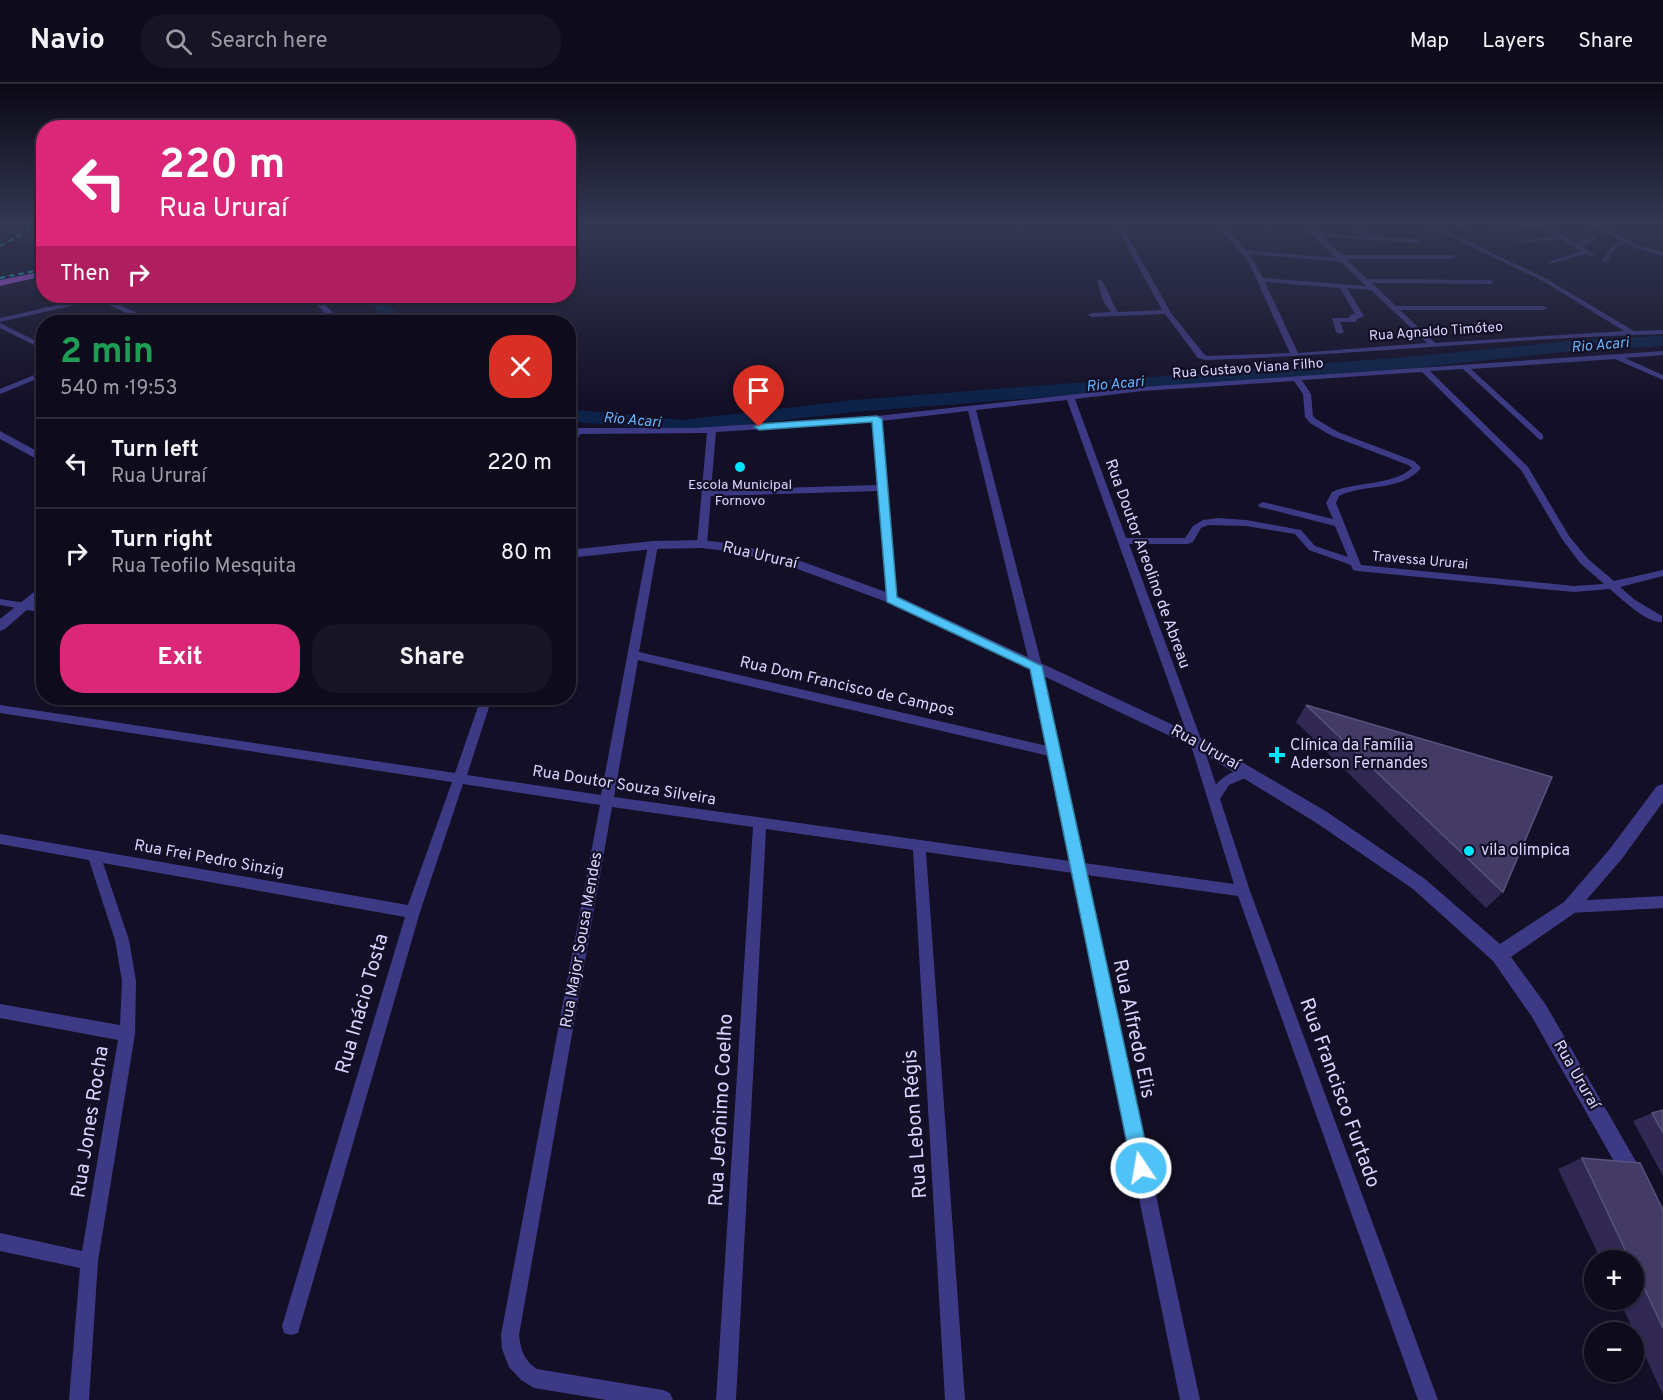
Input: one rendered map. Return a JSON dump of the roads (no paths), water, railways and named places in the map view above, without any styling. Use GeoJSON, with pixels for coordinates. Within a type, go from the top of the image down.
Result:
{"type":"FeatureCollection","features":[{"type":"Feature","properties":{"kind":"street"},"geometry":{"type":"LineString","coordinates":[[1101,283],[1108,303],[1116,314]]}},
{"type":"Feature","properties":{"kind":"street"},"geometry":{"type":"LineString","coordinates":[[1092,315],[1167,312],[1151,283]]}},
{"type":"Feature","properties":{"kind":"street"},"geometry":{"type":"LineString","coordinates":[[1262,283],[1295,355]]}},
{"type":"Feature","properties":{"kind":"street"},"geometry":{"type":"LineString","coordinates":[[1307,283],[1372,288]]}},
{"type":"Feature","properties":{"kind":"street"},"geometry":{"type":"LineString","coordinates":[[1367,283],[1434,346]]}},
{"type":"Feature","properties":{"kind":"street"},"geometry":{"type":"LineString","coordinates":[[1551,283],[1631,332]]}},
{"type":"Feature","properties":{"kind":"street"},"geometry":{"type":"LineString","coordinates":[[1340,332],[1335,320],[1353,320],[1353,317],[1360,316],[1342,286]]}},
{"type":"Feature","properties":{"kind":"street"},"geometry":{"type":"LineString","coordinates":[[0,320],[72,303]]}},
{"type":"Feature","properties":{"kind":"street"},"geometry":{"type":"LineString","coordinates":[[115,303],[138,315]]}},
{"type":"Feature","properties":{"kind":"street"},"geometry":{"type":"LineString","coordinates":[[319,303],[332,315]]}},
{"type":"Feature","properties":{"kind":"street"},"geometry":{"type":"LineString","coordinates":[[1393,308],[1543,308]]}},
{"type":"Feature","properties":{"kind":"street","name":"Rua Agnaldo Timóteo"},"geometry":{"type":"LineString","coordinates":[[1167,312],[1201,356],[1210,359],[1631,332],[1663,332]]}},
{"type":"Feature","properties":{"kind":"street"},"geometry":{"type":"LineString","coordinates":[[0,326],[36,344]]}},
{"type":"Feature","properties":{"kind":"street","name":"Rua Gustavo Viana Filho"},"geometry":{"type":"LineString","coordinates":[[576,431],[712,430],[877,419],[1142,389],[1663,353]]}},
{"type":"Feature","properties":{"kind":"street"},"geometry":{"type":"LineString","coordinates":[[1613,355],[1663,378]]}},
{"type":"Feature","properties":{"kind":"street"},"geometry":{"type":"LineString","coordinates":[[1466,367],[1540,436]]}},
{"type":"Feature","properties":{"kind":"street"},"geometry":{"type":"LineString","coordinates":[[1425,370],[1520,463],[1541,493],[1575,552],[1611,586],[1658,619]]}},
{"type":"Feature","properties":{"kind":"street"},"geometry":{"type":"LineString","coordinates":[[0,392],[36,376]]}},
{"type":"Feature","properties":{"kind":"street","name":"Travessa Ururai"},"geometry":{"type":"LineString","coordinates":[[1298,379],[1307,394],[1309,417],[1313,421],[1335,434],[1411,463],[1417,468],[1401,478],[1354,487],[1335,494],[1332,503],[1354,563],[1364,570],[1587,590],[1663,573]]}},
{"type":"Feature","properties":{"kind":"street","name":"Rua Doutor Areolino de Abreau"},"geometry":{"type":"LineString","coordinates":[[1070,398],[1196,742]]}},
{"type":"Feature","properties":{"kind":"street","name":"Rua Alfredo Elis"},"geometry":{"type":"LineString","coordinates":[[972,409],[1036,666],[1190,1400]]}},
{"type":"Feature","properties":{"kind":"street"},"geometry":{"type":"LineString","coordinates":[[877,419],[892,599]]}},
{"type":"Feature","properties":{"kind":"street"},"geometry":{"type":"LineString","coordinates":[[702,544],[712,430]]}},
{"type":"Feature","properties":{"kind":"street"},"geometry":{"type":"LineString","coordinates":[[0,434],[36,455]]}},
{"type":"Feature","properties":{"kind":"street"},"geometry":{"type":"LineString","coordinates":[[708,493],[884,488]]}},
{"type":"Feature","properties":{"kind":"street"},"geometry":{"type":"LineString","coordinates":[[1263,505],[1340,524]]}},
{"type":"Feature","properties":{"kind":"street"},"geometry":{"type":"LineString","coordinates":[[1123,541],[1188,542],[1195,529],[1205,522],[1240,523],[1298,532],[1311,548],[1354,563]]}},
{"type":"Feature","properties":{"kind":"street","name":"Rua Ururaí"},"geometry":{"type":"LineString","coordinates":[[576,553],[653,545],[702,544],[770,556],[892,599],[1196,742],[1248,772],[1321,817],[1419,884],[1499,955],[1539,1011],[1644,1194]]}},
{"type":"Feature","properties":{"kind":"street","name":"Rua Major Sousa Mendes"},"geometry":{"type":"LineString","coordinates":[[653,545],[510,1335],[511,1355],[519,1369],[534,1378],[663,1400]]}},
{"type":"Feature","properties":{"kind":"street"},"geometry":{"type":"LineString","coordinates":[[0,626],[36,595]]}},
{"type":"Feature","properties":{"kind":"street"},"geometry":{"type":"LineString","coordinates":[[0,602],[36,609]]}},
{"type":"Feature","properties":{"kind":"street","name":"Rua Dom Francisco de Campos"},"geometry":{"type":"LineString","coordinates":[[634,655],[1053,752]]}},
{"type":"Feature","properties":{"kind":"street","name":"Rua Inácio Tosta"},"geometry":{"type":"LineString","coordinates":[[291,1326],[413,912],[458,776],[484,705]]}},
{"type":"Feature","properties":{"kind":"street","name":"Rua Doutor Souza Silveira"},"geometry":{"type":"LineString","coordinates":[[0,709],[458,776],[608,801],[1243,891]]}},
{"type":"Feature","properties":{"kind":"street","name":"Rua Francisco Furtado"},"geometry":{"type":"LineString","coordinates":[[1196,742],[1243,891],[1428,1400]]}},
{"type":"Feature","properties":{"kind":"street"},"geometry":{"type":"LineString","coordinates":[[1213,800],[1225,782],[1248,772]]}},
{"type":"Feature","properties":{"kind":"street"},"geometry":{"type":"LineString","coordinates":[[1499,955],[1570,907],[1615,855],[1663,790]]}},
{"type":"Feature","properties":{"kind":"street","name":"Rua Jerônimo Coelho"},"geometry":{"type":"LineString","coordinates":[[726,1400],[760,823]]}},
{"type":"Feature","properties":{"kind":"street","name":"Rua Frei Pedro Sinzig"},"geometry":{"type":"LineString","coordinates":[[0,839],[413,912]]}},
{"type":"Feature","properties":{"kind":"street","name":"Rua Lebon Régis"},"geometry":{"type":"LineString","coordinates":[[919,845],[955,1400]]}},
{"type":"Feature","properties":{"kind":"street","name":"Rua Jones Rocha"},"geometry":{"type":"LineString","coordinates":[[78,1400],[89,1262],[127,1034],[129,981],[122,940],[94,856]]}},
{"type":"Feature","properties":{"kind":"street"},"geometry":{"type":"LineString","coordinates":[[1570,907],[1663,902]]}},
{"type":"Feature","properties":{"kind":"street"},"geometry":{"type":"LineString","coordinates":[[0,1011],[127,1034]]}},
{"type":"Feature","properties":{"kind":"street"},"geometry":{"type":"LineString","coordinates":[[0,1242],[89,1262]]}},
{"type":"Feature","properties":{"kind":"waterway","name":"Rio Acari"},"geometry":{"type":"LineString","coordinates":[[380,303],[389,315]]}},
{"type":"Feature","properties":{"kind":"waterway","name":"Rio Acari"},"geometry":{"type":"LineString","coordinates":[[576,416],[683,426],[854,406],[1406,363],[1582,345],[1663,341]]}},
{"type":"Feature","properties":{"kind":"place","name":"Escola Municipal Fornovo"},"geometry":{"type":"Point","coordinates":[740,467]}},
{"type":"Feature","properties":{"kind":"place","name":"Clínica da Família Aderson Fernandes"},"geometry":{"type":"Point","coordinates":[1277,755]}},
{"type":"Feature","properties":{"kind":"place","name":"vila olimpica"},"geometry":{"type":"Point","coordinates":[1469,851]}}]}
